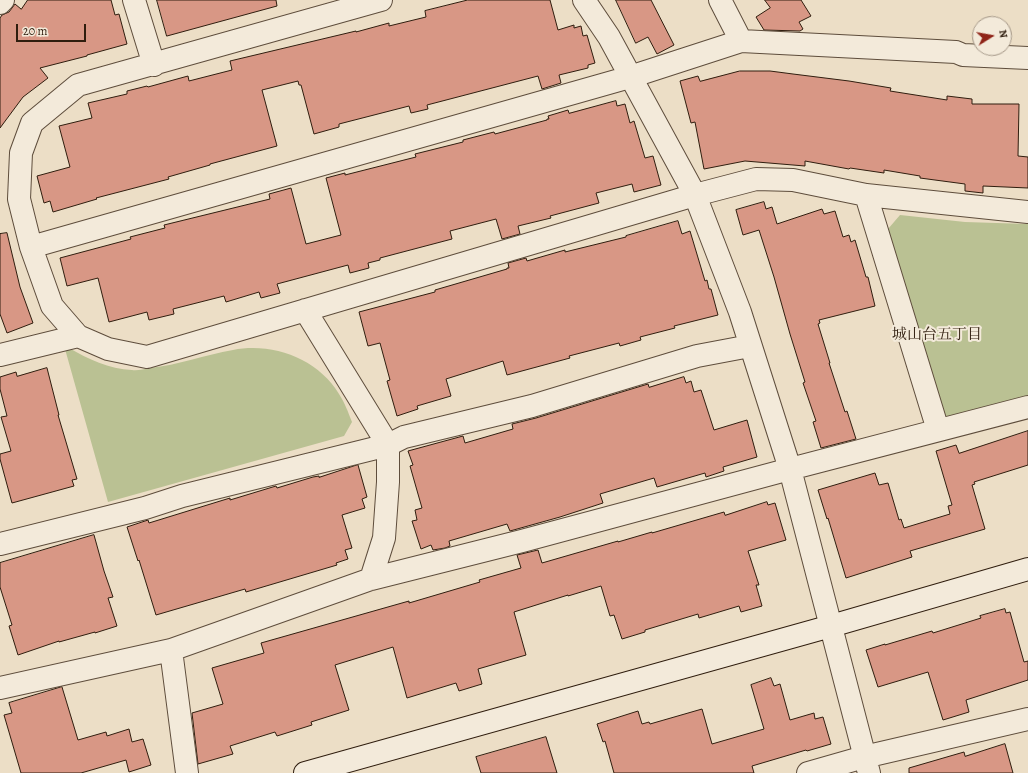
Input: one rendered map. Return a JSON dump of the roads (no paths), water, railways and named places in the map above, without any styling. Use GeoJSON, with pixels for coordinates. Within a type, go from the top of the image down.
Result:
{"type":"FeatureCollection","features":[{"type":"Feature","properties":{"kind":"street"},"geometry":{"type":"LineString","coordinates":[[134,0],[154,65]]}},
{"type":"Feature","properties":{"kind":"street"},"geometry":{"type":"LineString","coordinates":[[379,0],[154,65],[78,85],[32,123],[21,153],[19,199],[31,247],[52,306],[78,336],[108,349],[147,357],[695,195],[756,179],[793,180],[866,195],[1028,212]]}},
{"type":"Feature","properties":{"kind":"street"},"geometry":{"type":"LineString","coordinates":[[584,0],[608,37],[695,195],[740,312],[790,469],[867,765]]}},
{"type":"Feature","properties":{"kind":"street"},"geometry":{"type":"LineString","coordinates":[[720,0],[740,41]]}},
{"type":"Feature","properties":{"kind":"street"},"geometry":{"type":"LineString","coordinates":[[31,247],[630,76],[740,41],[956,52],[963,55],[1028,58]]}},
{"type":"Feature","properties":{"kind":"street"},"geometry":{"type":"LineString","coordinates":[[866,195],[938,430]]}},
{"type":"Feature","properties":{"kind":"street"},"geometry":{"type":"LineString","coordinates":[[305,310],[388,445],[388,482],[384,538],[371,579]]}},
{"type":"Feature","properties":{"kind":"street"},"geometry":{"type":"LineString","coordinates":[[0,356],[78,336]]}},
{"type":"Feature","properties":{"kind":"street"},"geometry":{"type":"LineString","coordinates":[[0,544],[145,508],[182,496],[388,445],[404,437],[532,406],[697,356],[750,346]]}},
{"type":"Feature","properties":{"kind":"street"},"geometry":{"type":"LineString","coordinates":[[0,688],[171,650],[371,579],[522,541],[1028,407]]}},
{"type":"Feature","properties":{"kind":"street"},"geometry":{"type":"LineString","coordinates":[[305,773],[831,626],[1028,569]]}},
{"type":"Feature","properties":{"kind":"street"},"geometry":{"type":"LineString","coordinates":[[171,650],[187,773]]}},
{"type":"Feature","properties":{"kind":"street"},"geometry":{"type":"LineString","coordinates":[[808,773],[867,765],[1028,719]]}},
{"type":"Feature","properties":{"kind":"district","name":"城山台五丁目"},"geometry":{"type":"Point","coordinates":[937,335]}}]}
